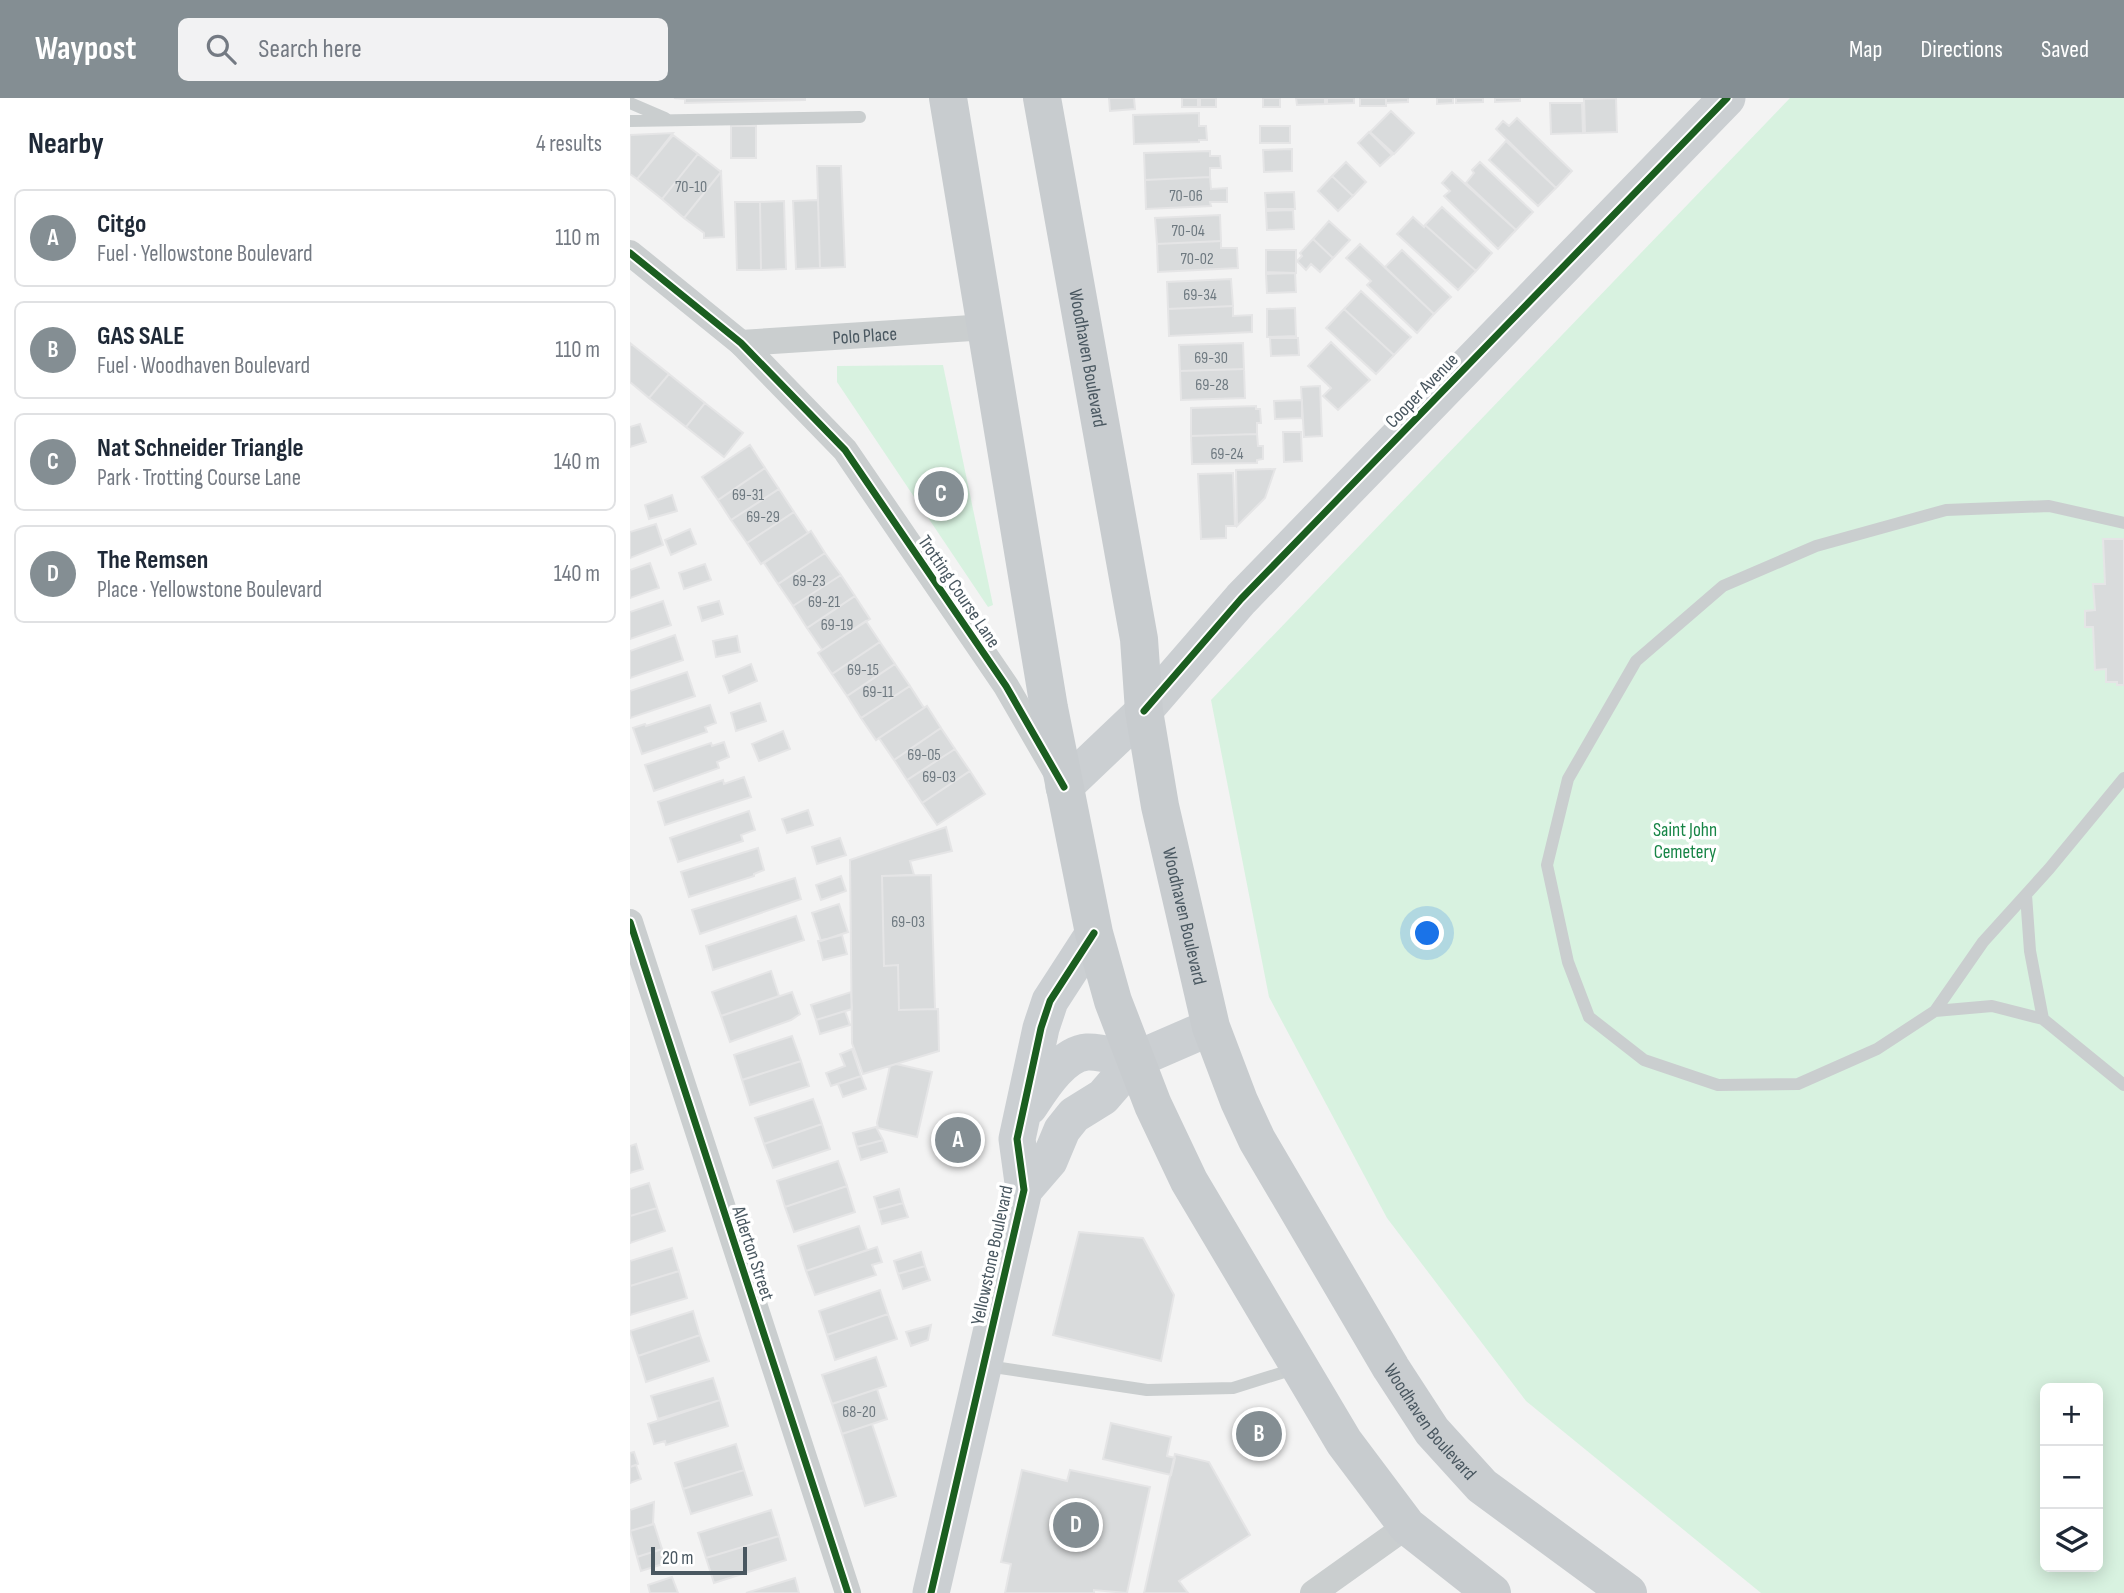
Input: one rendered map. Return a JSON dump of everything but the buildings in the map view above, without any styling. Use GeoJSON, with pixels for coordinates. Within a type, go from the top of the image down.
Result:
{"type":"FeatureCollection","features":[{"type":"Feature","properties":{"kind":"main road"},"geometry":{"type":"LineString","coordinates":[[948,98],[1065,787],[1094,933],[1113,1001],[1153,1105],[1189,1181],[1344,1442],[1407,1526],[1492,1593]]}},
{"type":"Feature","properties":{"kind":"main road","name":"Woodhaven Boulevard"},"geometry":{"type":"LineString","coordinates":[[1042,98],[1139,639],[1144,711],[1160,806],[1211,1027],[1239,1101],[1257,1140],[1384,1356],[1432,1431],[1482,1486],[1628,1593]]}},
{"type":"Feature","properties":{"kind":"street","name":"Cooper Avenue"},"geometry":{"type":"LineString","coordinates":[[1065,787],[1144,711],[1241,599],[1727,98]]}},
{"type":"Feature","properties":{"kind":"street","name":"Trotting Course Lane"},"geometry":{"type":"LineString","coordinates":[[630,253],[741,343],[845,450],[1006,687],[1065,787]]}},
{"type":"Feature","properties":{"kind":"street","name":"Polo Place"},"geometry":{"type":"LineString","coordinates":[[741,343],[987,327]]}},
{"type":"Feature","properties":{"kind":"street","name":"Alderton Street"},"geometry":{"type":"LineString","coordinates":[[630,922],[848,1593]]}},
{"type":"Feature","properties":{"kind":"street","name":"Yellowstone Boulevard"},"geometry":{"type":"LineString","coordinates":[[931,1593],[1024,1190],[1017,1139],[1041,1028],[1051,1001],[1094,933]]}},
{"type":"Feature","properties":{"kind":"street","name":"Yellowstone Boulevard"},"geometry":{"type":"LineString","coordinates":[[1024,1190],[1049,1161],[1062,1130],[1074,1115],[1103,1097],[1135,1060],[1211,1027]]}},
{"type":"Feature","properties":{"kind":"street"},"geometry":{"type":"LineString","coordinates":[[1021,1119],[1056,1069],[1073,1057],[1086,1052],[1135,1060]]}},
{"type":"Feature","properties":{"kind":"street"},"geometry":{"type":"LineString","coordinates":[[1312,1593],[1407,1526]]}},
{"type":"Feature","properties":{"kind":"lane"},"geometry":{"type":"LineString","coordinates":[[630,103],[672,120]]}},
{"type":"Feature","properties":{"kind":"lane"},"geometry":{"type":"LineString","coordinates":[[630,121],[860,117]]}},
{"type":"Feature","properties":{"kind":"lane"},"geometry":{"type":"LineString","coordinates":[[2124,523],[2049,506],[1946,510],[1816,546],[1723,586],[1636,661],[1568,779],[1548,865],[1568,962],[1589,1017],[1644,1060],[1718,1085],[1798,1084],[1877,1049],[1935,1011],[1983,942],[2124,778]]}},
{"type":"Feature","properties":{"kind":"lane"},"geometry":{"type":"LineString","coordinates":[[2026,895],[2030,951],[2043,1019]]}},
{"type":"Feature","properties":{"kind":"lane"},"geometry":{"type":"LineString","coordinates":[[1935,1011],[1992,1006],[2043,1019],[2124,1085]]}},
{"type":"Feature","properties":{"kind":"lane"},"geometry":{"type":"LineString","coordinates":[[984,1365],[1146,1390],[1233,1388],[1300,1367]]}},
{"type":"Feature","properties":{"kind":"green space","name":"Saint John Cemetery"},"geometry":{"type":"Polygon","coordinates":[[[1790,98],[2124,98],[2124,1593],[1761,1593],[1526,1401],[1387,1218],[1269,997],[1211,700],[1790,98]]]}},
{"type":"Feature","properties":{"kind":"green space"},"geometry":{"type":"Polygon","coordinates":[[[943,365],[993,605],[988,607],[837,382],[837,366],[943,365]]]}},
{"type":"Feature","properties":{"kind":"cycle path"},"geometry":{"type":"LineString","coordinates":[[1144,711],[1241,599],[1727,98]]}},
{"type":"Feature","properties":{"kind":"cycle path"},"geometry":{"type":"LineString","coordinates":[[630,253],[741,343],[845,450],[1006,686],[1064,787]]}},
{"type":"Feature","properties":{"kind":"cycle path"},"geometry":{"type":"LineString","coordinates":[[630,922],[848,1593]]}},
{"type":"Feature","properties":{"kind":"cycle path"},"geometry":{"type":"LineString","coordinates":[[931,1593],[1024,1190],[1017,1139],[1041,1028],[1050,1001],[1094,933]]}},
{"type":"Feature","properties":{"kind":"place","name":"Nat Schneider Triangle"},"geometry":{"type":"Point","coordinates":[941,494]}},
{"type":"Feature","properties":{"kind":"place","name":"Citgo"},"geometry":{"type":"Point","coordinates":[958,1140]}},
{"type":"Feature","properties":{"kind":"place","name":"GAS SALE"},"geometry":{"type":"Point","coordinates":[1259,1434]}},
{"type":"Feature","properties":{"kind":"place","name":"The Remsen"},"geometry":{"type":"Point","coordinates":[1076,1525]}}]}
